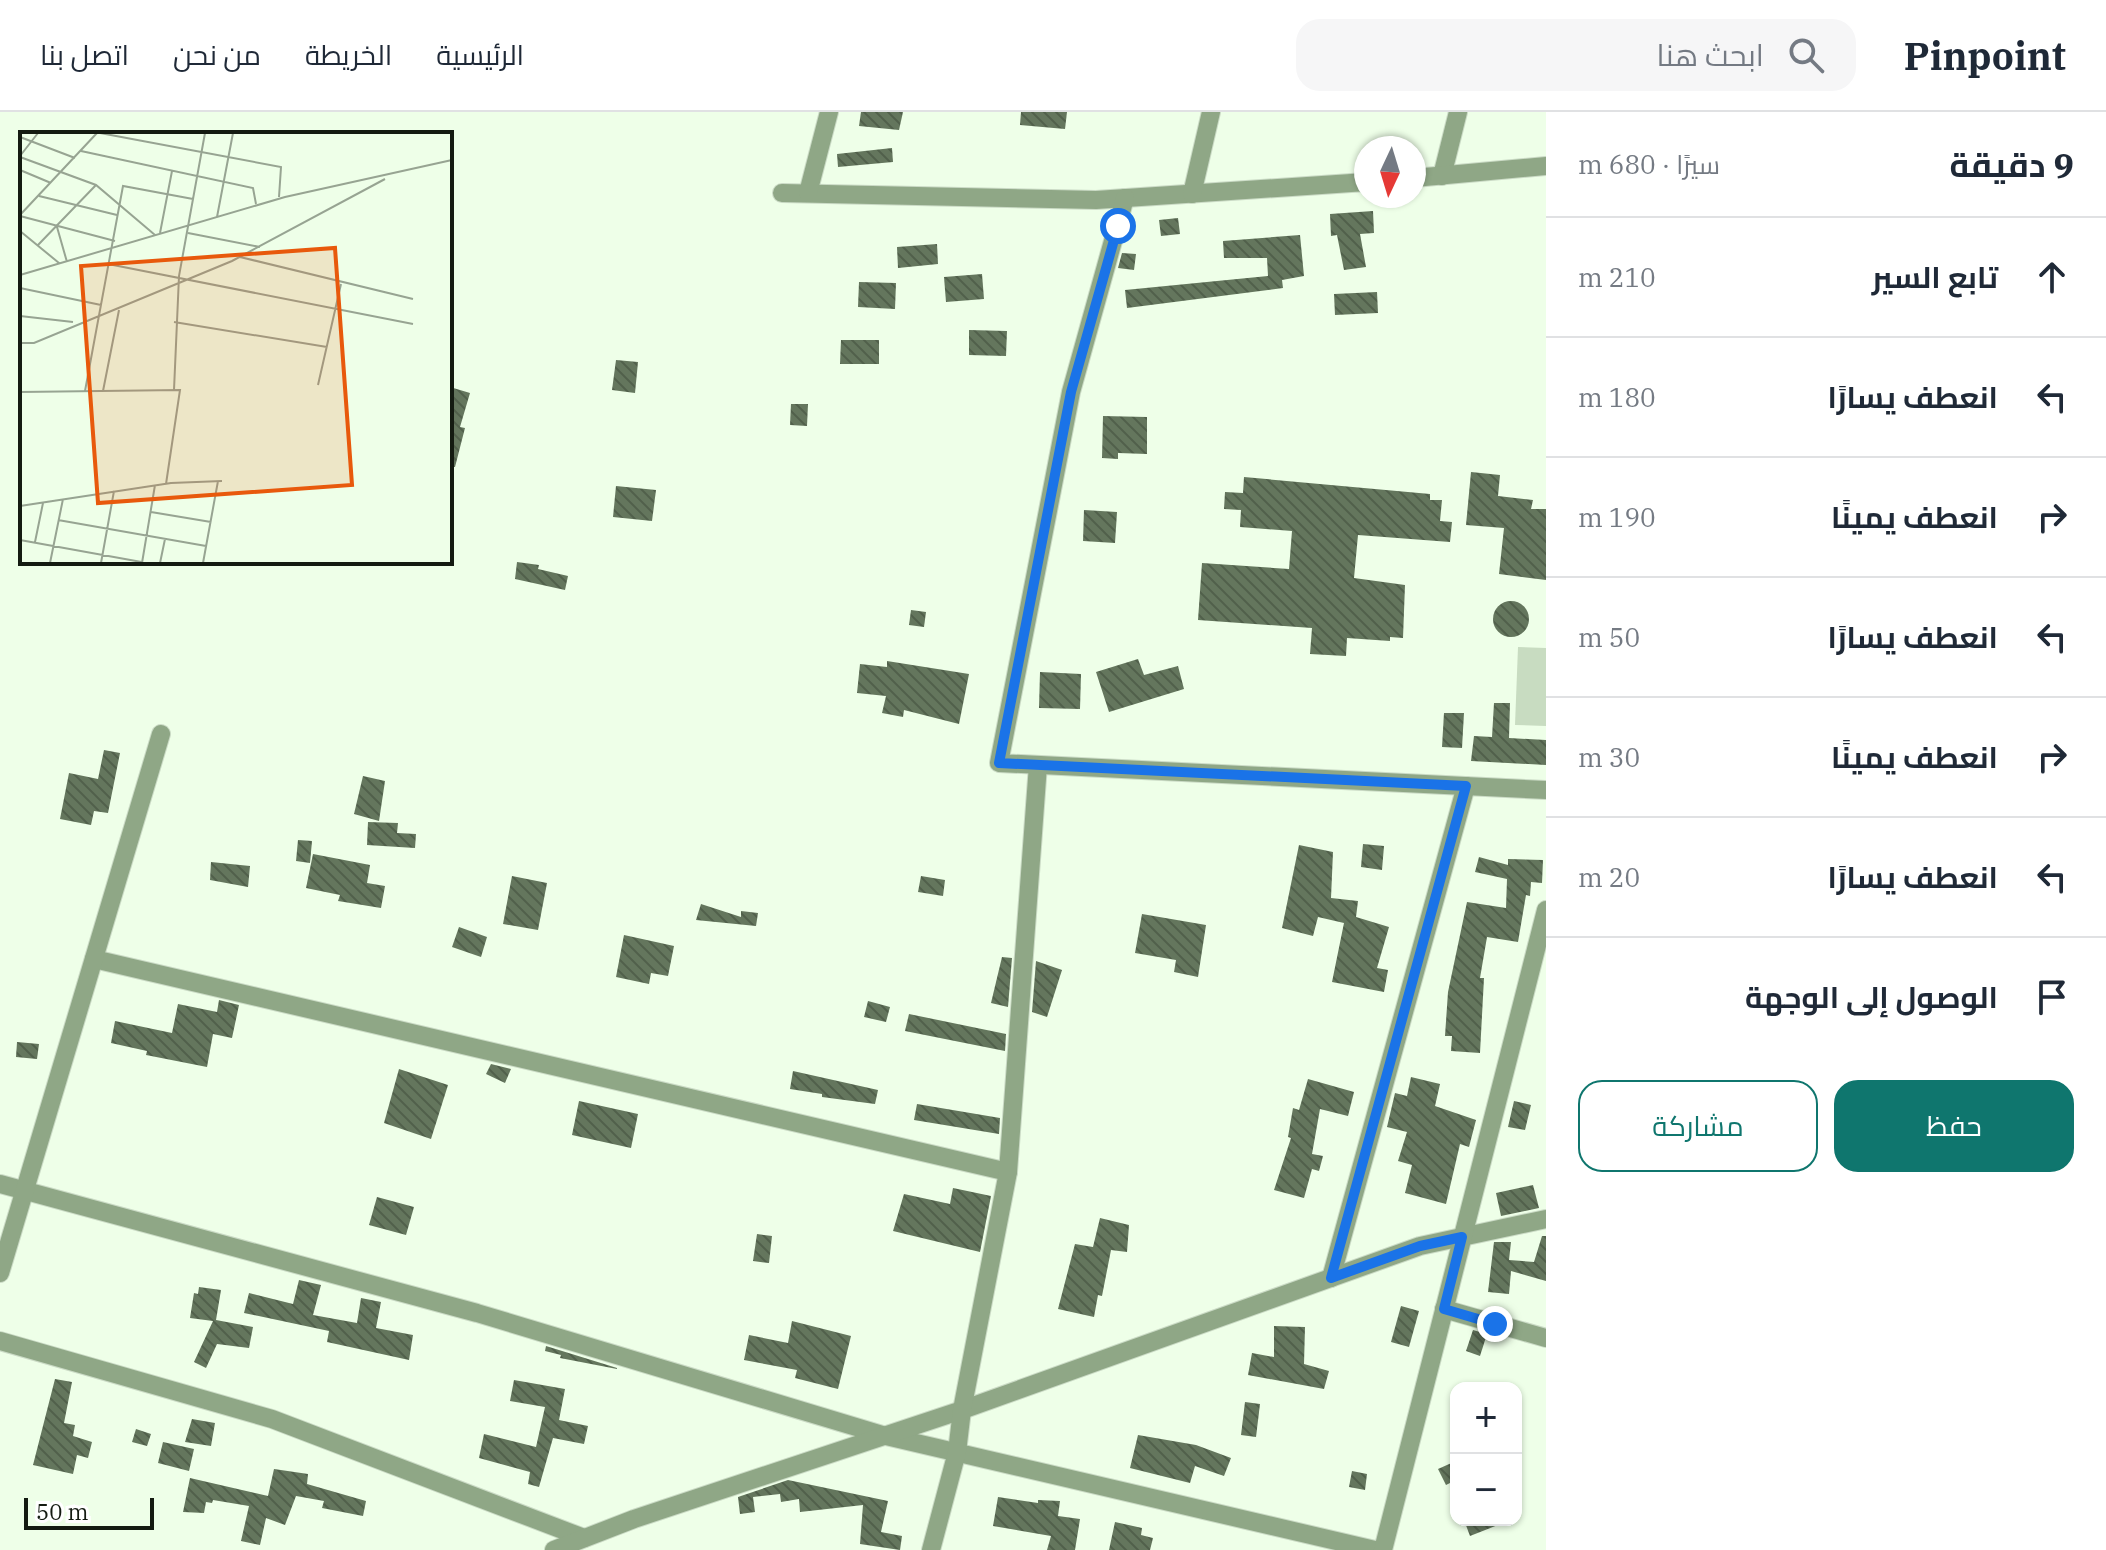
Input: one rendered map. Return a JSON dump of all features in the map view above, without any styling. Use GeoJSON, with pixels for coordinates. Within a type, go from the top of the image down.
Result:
{"type":"FeatureCollection","features":[{"type":"Feature","properties":{"kind":"street"},"geometry":{"type":"LineString","coordinates":[[808,193],[829,112]]}},
{"type":"Feature","properties":{"kind":"street"},"geometry":{"type":"LineString","coordinates":[[1192,194],[1211,112]]}},
{"type":"Feature","properties":{"kind":"street"},"geometry":{"type":"LineString","coordinates":[[1442,176],[1458,112]]}},
{"type":"Feature","properties":{"kind":"street"},"geometry":{"type":"LineString","coordinates":[[1426,177],[1546,166]]}},
{"type":"Feature","properties":{"kind":"street"},"geometry":{"type":"LineString","coordinates":[[782,193],[1125,198],[1354,183]]}},
{"type":"Feature","properties":{"kind":"street"},"geometry":{"type":"LineString","coordinates":[[1125,198],[1071,392],[999,763],[1546,790]]}},
{"type":"Feature","properties":{"kind":"street"},"geometry":{"type":"LineString","coordinates":[[0,1273],[161,734]]}},
{"type":"Feature","properties":{"kind":"street"},"geometry":{"type":"LineString","coordinates":[[931,1550],[957,1452],[962,1410],[1008,1172],[1038,765]]}},
{"type":"Feature","properties":{"kind":"street"},"geometry":{"type":"LineString","coordinates":[[1331,1278],[1466,786]]}},
{"type":"Feature","properties":{"kind":"street"},"geometry":{"type":"LineString","coordinates":[[1383,1550],[1546,910]]}},
{"type":"Feature","properties":{"kind":"street"},"geometry":{"type":"LineString","coordinates":[[94,959],[1008,1172]]}},
{"type":"Feature","properties":{"kind":"street"},"geometry":{"type":"LineString","coordinates":[[0,1184],[477,1313],[886,1436],[1375,1550]]}},
{"type":"Feature","properties":{"kind":"street"},"geometry":{"type":"LineString","coordinates":[[554,1550],[962,1410],[1420,1246],[1546,1219]]}},
{"type":"Feature","properties":{"kind":"street"},"geometry":{"type":"LineString","coordinates":[[1444,1309],[1546,1338]]}},
{"type":"Feature","properties":{"kind":"street"},"geometry":{"type":"LineString","coordinates":[[0,1341],[272,1419],[584,1538]]}},
{"type":"Feature","properties":{"kind":"green space"},"geometry":{"type":"Polygon","coordinates":[[[1518,647],[1546,648],[1546,726],[1515,725],[1518,647]]]}},
{"type":"Feature","properties":{"kind":"building"},"geometry":{"type":"Polygon","coordinates":[[[861,112],[903,112],[899,130],[859,126],[861,112]]]}},
{"type":"Feature","properties":{"kind":"building"},"geometry":{"type":"Polygon","coordinates":[[[1021,112],[1067,112],[1065,129],[1020,125],[1021,112]]]}},
{"type":"Feature","properties":{"kind":"building"},"geometry":{"type":"Polygon","coordinates":[[[892,148],[893,162],[838,167],[837,154],[892,148]]]}},
{"type":"Feature","properties":{"kind":"building"},"geometry":{"type":"Polygon","coordinates":[[[1373,211],[1374,233],[1360,234],[1366,267],[1344,270],[1337,235],[1331,236],[1330,214],[1373,211]]]}},
{"type":"Feature","properties":{"kind":"building"},"geometry":{"type":"Polygon","coordinates":[[[1178,218],[1180,234],[1161,236],[1159,220],[1178,218]]]}},
{"type":"Feature","properties":{"kind":"building"},"geometry":{"type":"Polygon","coordinates":[[[1300,235],[1304,276],[1282,280],[1283,288],[1127,308],[1125,290],[1268,276],[1267,258],[1224,258],[1223,241],[1300,235]]]}},
{"type":"Feature","properties":{"kind":"building"},"geometry":{"type":"Polygon","coordinates":[[[937,244],[938,264],[898,268],[897,247],[937,244]]]}},
{"type":"Feature","properties":{"kind":"building"},"geometry":{"type":"Polygon","coordinates":[[[1122,253],[1136,254],[1134,270],[1118,268],[1122,253]]]}},
{"type":"Feature","properties":{"kind":"building"},"geometry":{"type":"Polygon","coordinates":[[[982,274],[984,299],[946,302],[944,277],[982,274]]]}},
{"type":"Feature","properties":{"kind":"building"},"geometry":{"type":"Polygon","coordinates":[[[859,282],[896,283],[895,309],[858,307],[859,282]]]}},
{"type":"Feature","properties":{"kind":"building"},"geometry":{"type":"Polygon","coordinates":[[[1377,292],[1378,313],[1335,315],[1334,294],[1377,292]]]}},
{"type":"Feature","properties":{"kind":"building"},"geometry":{"type":"Polygon","coordinates":[[[969,330],[1007,331],[1006,356],[969,355],[969,330]]]}},
{"type":"Feature","properties":{"kind":"building"},"geometry":{"type":"Polygon","coordinates":[[[841,340],[879,340],[879,364],[840,364],[841,340]]]}},
{"type":"Feature","properties":{"kind":"building"},"geometry":{"type":"Polygon","coordinates":[[[616,360],[638,362],[635,393],[612,390],[616,360]]]}},
{"type":"Feature","properties":{"kind":"building"},"geometry":{"type":"Polygon","coordinates":[[[452,388],[470,393],[460,427],[465,428],[455,467],[452,467],[452,388]]]}},
{"type":"Feature","properties":{"kind":"building"},"geometry":{"type":"Polygon","coordinates":[[[791,404],[808,404],[807,426],[790,425],[791,404]]]}},
{"type":"Feature","properties":{"kind":"building"},"geometry":{"type":"Polygon","coordinates":[[[1103,416],[1147,417],[1147,454],[1118,453],[1118,459],[1102,458],[1103,416]]]}},
{"type":"Feature","properties":{"kind":"building"},"geometry":{"type":"Polygon","coordinates":[[[1471,472],[1500,475],[1498,496],[1533,500],[1531,509],[1546,509],[1546,580],[1499,574],[1504,528],[1466,525],[1471,472]]]}},
{"type":"Feature","properties":{"kind":"building"},"geometry":{"type":"Polygon","coordinates":[[[1244,477],[1430,494],[1430,500],[1442,500],[1440,521],[1452,522],[1450,542],[1358,535],[1354,578],[1405,585],[1403,638],[1390,637],[1390,641],[1347,638],[1346,656],[1310,654],[1312,628],[1198,620],[1202,563],[1289,569],[1292,531],[1240,527],[1241,510],[1224,509],[1225,492],[1243,493],[1244,477]]]}},
{"type":"Feature","properties":{"kind":"building"},"geometry":{"type":"Polygon","coordinates":[[[616,486],[656,490],[652,521],[613,517],[616,486]]]}},
{"type":"Feature","properties":{"kind":"building"},"geometry":{"type":"Polygon","coordinates":[[[1084,510],[1117,512],[1115,543],[1083,541],[1084,510]]]}},
{"type":"Feature","properties":{"kind":"building"},"geometry":{"type":"Polygon","coordinates":[[[517,562],[539,565],[538,569],[568,576],[565,590],[515,579],[517,562]]]}},
{"type":"Feature","properties":{"kind":"building"},"geometry":{"type":"Polygon","coordinates":[[[1511,601],[1523,607],[1529,619],[1523,631],[1511,637],[1499,631],[1493,619],[1499,607],[1511,601]]]}},
{"type":"Feature","properties":{"kind":"building"},"geometry":{"type":"Polygon","coordinates":[[[911,610],[926,612],[924,627],[909,625],[911,610]]]}},
{"type":"Feature","properties":{"kind":"building"},"geometry":{"type":"Polygon","coordinates":[[[1138,659],[1144,675],[1178,666],[1184,689],[1109,712],[1096,672],[1138,659]]]}},
{"type":"Feature","properties":{"kind":"building"},"geometry":{"type":"Polygon","coordinates":[[[887,661],[969,674],[959,724],[904,710],[903,717],[882,713],[886,696],[857,693],[860,664],[887,667],[887,661]]]}},
{"type":"Feature","properties":{"kind":"building"},"geometry":{"type":"Polygon","coordinates":[[[1040,672],[1081,674],[1080,709],[1039,708],[1040,672]]]}},
{"type":"Feature","properties":{"kind":"building"},"geometry":{"type":"Polygon","coordinates":[[[1494,703],[1510,703],[1509,738],[1546,740],[1546,765],[1471,761],[1474,736],[1492,737],[1494,703]]]}},
{"type":"Feature","properties":{"kind":"building"},"geometry":{"type":"Polygon","coordinates":[[[1444,713],[1464,713],[1462,748],[1442,747],[1444,713]]]}},
{"type":"Feature","properties":{"kind":"building"},"geometry":{"type":"Polygon","coordinates":[[[104,750],[120,753],[108,813],[94,811],[91,825],[60,819],[69,773],[98,779],[104,750]]]}},
{"type":"Feature","properties":{"kind":"building"},"geometry":{"type":"Polygon","coordinates":[[[363,776],[385,781],[379,821],[354,814],[363,776]]]}},
{"type":"Feature","properties":{"kind":"building"},"geometry":{"type":"Polygon","coordinates":[[[368,822],[398,823],[397,833],[416,834],[415,848],[367,845],[368,822]]]}},
{"type":"Feature","properties":{"kind":"building"},"geometry":{"type":"Polygon","coordinates":[[[298,840],[312,841],[310,863],[296,861],[298,840]]]}},
{"type":"Feature","properties":{"kind":"building"},"geometry":{"type":"Polygon","coordinates":[[[1363,844],[1384,846],[1382,870],[1361,867],[1363,844]]]}},
{"type":"Feature","properties":{"kind":"building"},"geometry":{"type":"Polygon","coordinates":[[[1299,845],[1333,852],[1331,898],[1358,901],[1356,917],[1389,927],[1377,968],[1388,970],[1384,992],[1332,982],[1344,923],[1318,917],[1313,936],[1282,928],[1299,845]]]}},
{"type":"Feature","properties":{"kind":"building"},"geometry":{"type":"Polygon","coordinates":[[[313,854],[370,865],[367,883],[385,886],[381,908],[338,901],[340,895],[306,888],[313,854]]]}},
{"type":"Feature","properties":{"kind":"building"},"geometry":{"type":"Polygon","coordinates":[[[1479,857],[1508,865],[1508,859],[1543,860],[1542,883],[1531,882],[1518,942],[1487,937],[1480,978],[1484,978],[1480,1053],[1451,1051],[1452,1036],[1445,1036],[1448,992],[1467,902],[1506,908],[1507,879],[1475,872],[1479,857]]]}},
{"type":"Feature","properties":{"kind":"building"},"geometry":{"type":"Polygon","coordinates":[[[211,862],[250,866],[248,887],[210,880],[211,862]]]}},
{"type":"Feature","properties":{"kind":"building"},"geometry":{"type":"Polygon","coordinates":[[[512,876],[547,883],[538,930],[503,924],[512,876]]]}},
{"type":"Feature","properties":{"kind":"building"},"geometry":{"type":"Polygon","coordinates":[[[921,876],[945,880],[943,896],[918,892],[921,876]]]}},
{"type":"Feature","properties":{"kind":"building"},"geometry":{"type":"Polygon","coordinates":[[[701,904],[741,917],[741,911],[758,913],[756,926],[696,920],[701,904]]]}},
{"type":"Feature","properties":{"kind":"building"},"geometry":{"type":"Polygon","coordinates":[[[1142,914],[1206,925],[1198,977],[1174,972],[1176,960],[1135,953],[1142,914]]]}},
{"type":"Feature","properties":{"kind":"building"},"geometry":{"type":"Polygon","coordinates":[[[459,927],[487,937],[481,957],[452,947],[459,927]]]}},
{"type":"Feature","properties":{"kind":"building"},"geometry":{"type":"Polygon","coordinates":[[[624,935],[674,946],[668,976],[651,973],[649,984],[616,977],[624,935]]]}},
{"type":"Feature","properties":{"kind":"building"},"geometry":{"type":"Polygon","coordinates":[[[1002,957],[1012,958],[1008,1007],[991,1003],[1002,957]]]}},
{"type":"Feature","properties":{"kind":"building"},"geometry":{"type":"Polygon","coordinates":[[[1036,961],[1062,970],[1047,1017],[1032,1012],[1036,961]]]}},
{"type":"Feature","properties":{"kind":"building"},"geometry":{"type":"Polygon","coordinates":[[[219,1000],[239,1005],[232,1038],[213,1034],[207,1067],[146,1055],[147,1051],[111,1043],[115,1021],[172,1033],[178,1004],[217,1012],[219,1000]]]}},
{"type":"Feature","properties":{"kind":"building"},"geometry":{"type":"Polygon","coordinates":[[[868,1001],[890,1007],[886,1022],[864,1017],[868,1001]]]}},
{"type":"Feature","properties":{"kind":"building"},"geometry":{"type":"Polygon","coordinates":[[[909,1014],[1006,1034],[1005,1051],[905,1031],[909,1014]]]}},
{"type":"Feature","properties":{"kind":"building"},"geometry":{"type":"Polygon","coordinates":[[[17,1042],[39,1044],[37,1059],[16,1057],[17,1042]]]}},
{"type":"Feature","properties":{"kind":"building"},"geometry":{"type":"Polygon","coordinates":[[[491,1064],[511,1069],[505,1083],[486,1074],[491,1064]]]}},
{"type":"Feature","properties":{"kind":"building"},"geometry":{"type":"Polygon","coordinates":[[[399,1069],[448,1085],[431,1139],[384,1123],[399,1069]]]}},
{"type":"Feature","properties":{"kind":"building"},"geometry":{"type":"Polygon","coordinates":[[[793,1071],[878,1090],[875,1104],[790,1089],[793,1071]]]}},
{"type":"Feature","properties":{"kind":"building"},"geometry":{"type":"Polygon","coordinates":[[[1411,1077],[1440,1084],[1435,1106],[1476,1120],[1469,1147],[1460,1144],[1446,1204],[1405,1193],[1412,1165],[1398,1161],[1407,1132],[1387,1127],[1395,1093],[1407,1096],[1411,1077]]]}},
{"type":"Feature","properties":{"kind":"building"},"geometry":{"type":"Polygon","coordinates":[[[1308,1079],[1354,1092],[1348,1116],[1320,1109],[1312,1154],[1323,1156],[1319,1171],[1312,1169],[1304,1198],[1274,1190],[1291,1138],[1288,1137],[1293,1108],[1299,1110],[1308,1079]]]}},
{"type":"Feature","properties":{"kind":"building"},"geometry":{"type":"Polygon","coordinates":[[[579,1101],[638,1114],[631,1148],[572,1135],[579,1101]]]}},
{"type":"Feature","properties":{"kind":"building"},"geometry":{"type":"Polygon","coordinates":[[[1514,1101],[1531,1105],[1525,1130],[1508,1127],[1514,1101]]]}},
{"type":"Feature","properties":{"kind":"building"},"geometry":{"type":"Polygon","coordinates":[[[917,1104],[1000,1118],[999,1134],[914,1120],[917,1104]]]}},
{"type":"Feature","properties":{"kind":"building"},"geometry":{"type":"Polygon","coordinates":[[[1533,1185],[1539,1208],[1501,1216],[1496,1193],[1533,1185]]]}},
{"type":"Feature","properties":{"kind":"building"},"geometry":{"type":"Polygon","coordinates":[[[953,1188],[991,1196],[980,1252],[893,1231],[904,1194],[950,1204],[953,1188]]]}},
{"type":"Feature","properties":{"kind":"building"},"geometry":{"type":"Polygon","coordinates":[[[377,1197],[414,1207],[406,1235],[369,1225],[377,1197]]]}},
{"type":"Feature","properties":{"kind":"building"},"geometry":{"type":"Polygon","coordinates":[[[1100,1218],[1129,1225],[1127,1252],[1111,1250],[1102,1296],[1098,1295],[1094,1317],[1058,1309],[1075,1244],[1093,1247],[1100,1218]]]}},
{"type":"Feature","properties":{"kind":"building"},"geometry":{"type":"Polygon","coordinates":[[[757,1234],[772,1236],[769,1263],[753,1261],[757,1234]]]}},
{"type":"Feature","properties":{"kind":"building"},"geometry":{"type":"Polygon","coordinates":[[[1542,1236],[1546,1236],[1546,1281],[1511,1271],[1509,1294],[1488,1292],[1494,1242],[1511,1242],[1509,1260],[1534,1262],[1542,1236]]]}},
{"type":"Feature","properties":{"kind":"building"},"geometry":{"type":"Polygon","coordinates":[[[299,1280],[321,1285],[313,1315],[357,1323],[361,1298],[381,1302],[376,1328],[413,1335],[409,1360],[327,1342],[329,1331],[244,1313],[249,1293],[293,1304],[299,1280]]]}},
{"type":"Feature","properties":{"kind":"building"},"geometry":{"type":"Polygon","coordinates":[[[199,1287],[221,1290],[216,1320],[253,1327],[249,1348],[217,1344],[206,1368],[194,1362],[213,1321],[190,1318],[194,1293],[198,1294],[199,1287]]]}},
{"type":"Feature","properties":{"kind":"building"},"geometry":{"type":"Polygon","coordinates":[[[1401,1306],[1419,1311],[1409,1347],[1391,1342],[1401,1306]]]}},
{"type":"Feature","properties":{"kind":"building"},"geometry":{"type":"Polygon","coordinates":[[[792,1321],[851,1336],[838,1389],[795,1378],[797,1370],[744,1360],[749,1335],[788,1343],[792,1321]]]}},
{"type":"Feature","properties":{"kind":"building"},"geometry":{"type":"Polygon","coordinates":[[[1274,1326],[1305,1327],[1304,1364],[1329,1371],[1324,1389],[1248,1375],[1252,1353],[1274,1357],[1274,1326]]]}},
{"type":"Feature","properties":{"kind":"building"},"geometry":{"type":"Polygon","coordinates":[[[1473,1330],[1487,1334],[1480,1356],[1466,1351],[1473,1330]]]}},
{"type":"Feature","properties":{"kind":"building"},"geometry":{"type":"Polygon","coordinates":[[[546,1346],[617,1369],[560,1358],[561,1355],[545,1351],[546,1346]]]}},
{"type":"Feature","properties":{"kind":"building"},"geometry":{"type":"Polygon","coordinates":[[[55,1379],[72,1382],[64,1423],[75,1425],[73,1436],[92,1442],[88,1458],[77,1455],[73,1474],[33,1465],[55,1379]]]}},
{"type":"Feature","properties":{"kind":"building"},"geometry":{"type":"Polygon","coordinates":[[[514,1380],[565,1389],[559,1420],[588,1426],[584,1444],[553,1438],[539,1487],[528,1484],[530,1472],[479,1458],[484,1434],[536,1447],[545,1407],[510,1401],[514,1380]]]}},
{"type":"Feature","properties":{"kind":"building"},"geometry":{"type":"Polygon","coordinates":[[[1245,1402],[1260,1404],[1256,1437],[1241,1435],[1245,1402]]]}},
{"type":"Feature","properties":{"kind":"building"},"geometry":{"type":"Polygon","coordinates":[[[192,1419],[215,1423],[211,1446],[185,1442],[192,1419]]]}},
{"type":"Feature","properties":{"kind":"building"},"geometry":{"type":"Polygon","coordinates":[[[136,1429],[151,1434],[147,1446],[132,1442],[136,1429]]]}},
{"type":"Feature","properties":{"kind":"building"},"geometry":{"type":"Polygon","coordinates":[[[1138,1435],[1196,1445],[1231,1458],[1224,1476],[1195,1466],[1190,1483],[1130,1468],[1138,1435]]]}},
{"type":"Feature","properties":{"kind":"building"},"geometry":{"type":"Polygon","coordinates":[[[163,1442],[194,1449],[189,1471],[158,1463],[163,1442]]]}},
{"type":"Feature","properties":{"kind":"building"},"geometry":{"type":"Polygon","coordinates":[[[1450,1464],[1450,1483],[1446,1485],[1438,1469],[1450,1464]]]}},
{"type":"Feature","properties":{"kind":"building"},"geometry":{"type":"Polygon","coordinates":[[[274,1469],[308,1474],[307,1484],[366,1501],[363,1516],[322,1508],[324,1501],[296,1496],[285,1525],[266,1518],[260,1545],[241,1541],[249,1506],[213,1500],[212,1503],[206,1502],[204,1513],[183,1512],[190,1478],[268,1496],[274,1469]]]}},
{"type":"Feature","properties":{"kind":"building"},"geometry":{"type":"Polygon","coordinates":[[[1352,1471],[1367,1474],[1365,1490],[1349,1487],[1352,1471]]]}},
{"type":"Feature","properties":{"kind":"building"},"geometry":{"type":"Polygon","coordinates":[[[788,1480],[888,1501],[881,1532],[902,1536],[900,1550],[860,1544],[863,1505],[800,1512],[799,1499],[781,1502],[780,1494],[753,1497],[755,1512],[740,1514],[738,1497],[788,1480]]]}},
{"type":"Feature","properties":{"kind":"building"},"geometry":{"type":"Polygon","coordinates":[[[998,1497],[1038,1503],[1038,1500],[1060,1501],[1058,1516],[1080,1519],[1075,1550],[1047,1550],[1051,1536],[993,1526],[998,1497]]]}},
{"type":"Feature","properties":{"kind":"building"},"geometry":{"type":"Polygon","coordinates":[[[1115,1522],[1142,1528],[1141,1535],[1153,1538],[1150,1550],[1109,1550],[1115,1522]]]}},
{"type":"Feature","properties":{"kind":"building"},"geometry":{"type":"Polygon","coordinates":[[[1466,1526],[1495,1526],[1470,1536],[1466,1526]]]}},
{"type":"Feature","properties":{"kind":"route"},"geometry":{"type":"LineString","coordinates":[[1118,226],[1071,392],[999,763],[1466,786],[1331,1278],[1420,1246],[1462,1237],[1444,1309],[1495,1324]]}}]}
